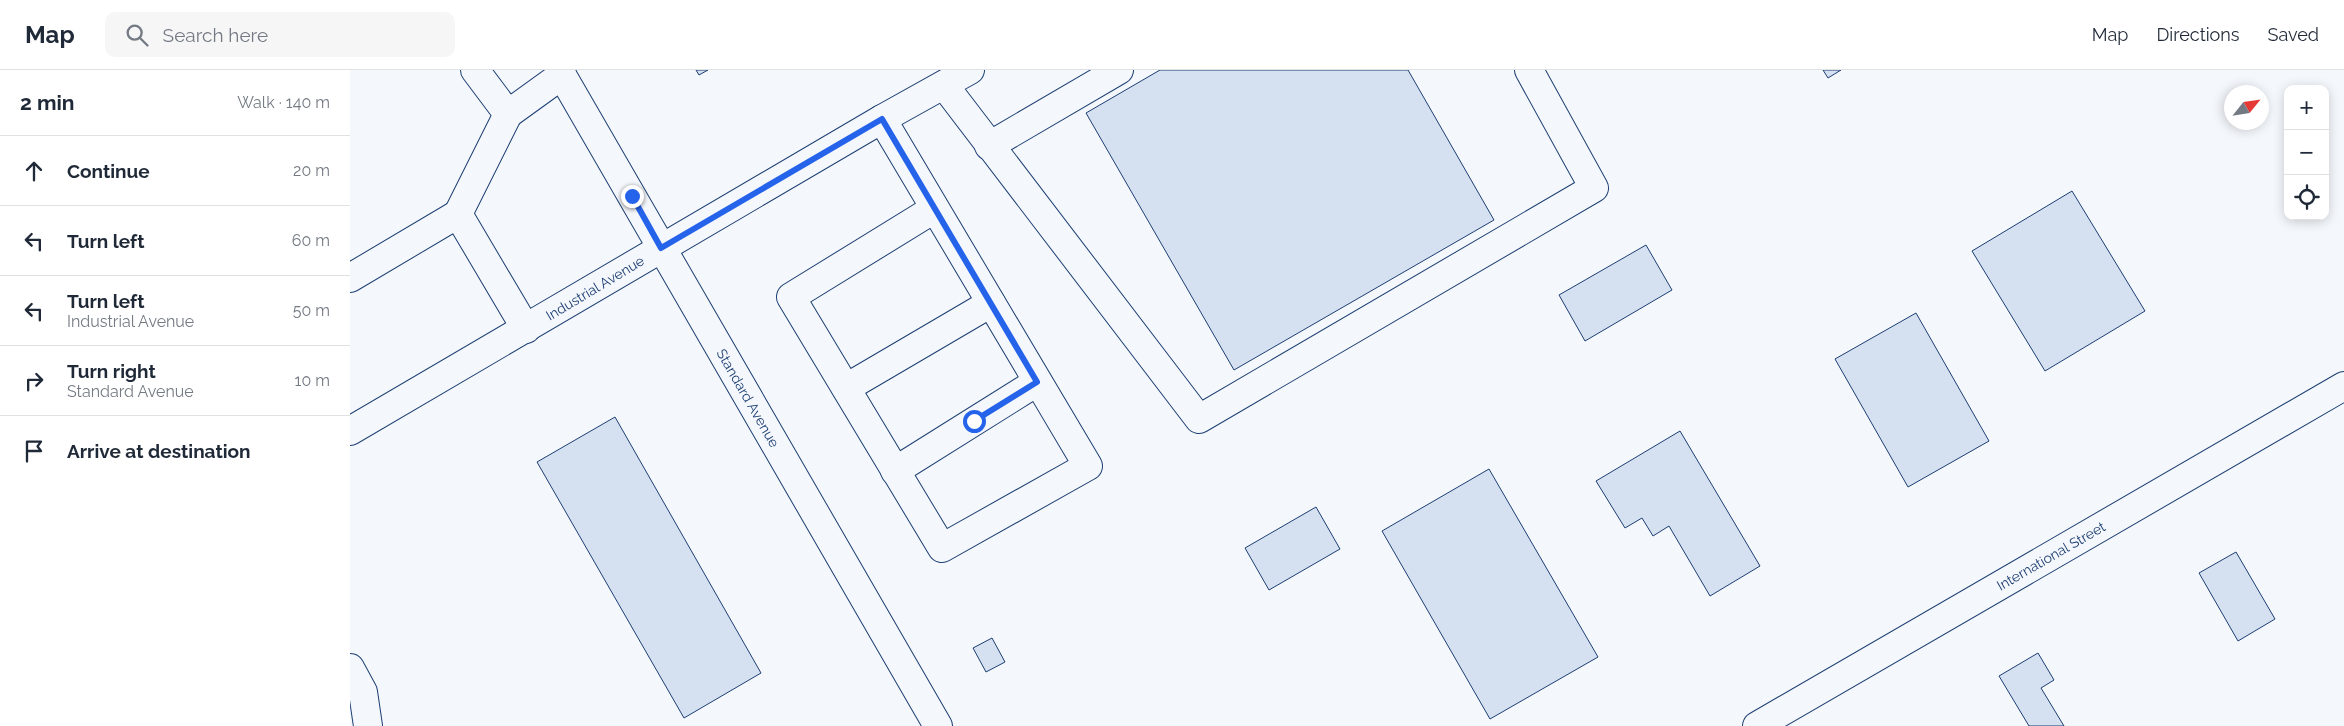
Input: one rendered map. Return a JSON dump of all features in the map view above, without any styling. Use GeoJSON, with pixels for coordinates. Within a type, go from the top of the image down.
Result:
{"type":"FeatureCollection","features":[{"type":"Feature","properties":{"kind":"street"},"geometry":{"type":"LineString","coordinates":[[475,70],[508,114]]}},
{"type":"Feature","properties":{"kind":"street","name":"Industrial Avenue"},"geometry":{"type":"LineString","coordinates":[[350,431],[882,119],[970,70]]}},
{"type":"Feature","properties":{"kind":"street"},"geometry":{"type":"LineString","coordinates":[[989,146],[1119,70]]}},
{"type":"Feature","properties":{"kind":"street"},"geometry":{"type":"LineString","coordinates":[[944,85],[1199,419],[1594,188],[1529,70]]}},
{"type":"Feature","properties":{"kind":"street"},"geometry":{"type":"LineString","coordinates":[[350,278],[458,214],[508,114],[561,72]]}},
{"type":"Feature","properties":{"kind":"street","name":"Standard Avenue"},"geometry":{"type":"LineString","coordinates":[[561,72],[938,726]]}},
{"type":"Feature","properties":{"kind":"street"},"geometry":{"type":"LineString","coordinates":[[882,119],[1088,466],[942,548],[791,297],[934,209]]}},
{"type":"Feature","properties":{"kind":"street"},"geometry":{"type":"LineString","coordinates":[[458,214],[526,329]]}},
{"type":"Feature","properties":{"kind":"street"},"geometry":{"type":"LineString","coordinates":[[846,388],[990,303]]}},
{"type":"Feature","properties":{"kind":"street"},"geometry":{"type":"LineString","coordinates":[[896,471],[1037,382]]}},
{"type":"Feature","properties":{"kind":"street","name":"International Street"},"geometry":{"type":"LineString","coordinates":[[1757,726],[2344,386]]}},
{"type":"Feature","properties":{"kind":"street"},"geometry":{"type":"LineString","coordinates":[[350,668],[363,692],[368,726]]}},
{"type":"Feature","properties":{"kind":"building"},"geometry":{"type":"Polygon","coordinates":[[[696,70],[708,70],[699,75],[696,70]]]}},
{"type":"Feature","properties":{"kind":"building"},"geometry":{"type":"Polygon","coordinates":[[[1160,70],[1408,70],[1494,220],[1234,370],[1086,113],[1160,70]]]}},
{"type":"Feature","properties":{"kind":"building"},"geometry":{"type":"Polygon","coordinates":[[[1823,70],[1841,70],[1828,78],[1823,70]]]}},
{"type":"Feature","properties":{"kind":"building"},"geometry":{"type":"Polygon","coordinates":[[[2072,191],[2145,311],[2045,371],[1972,251],[2072,191]]]}},
{"type":"Feature","properties":{"kind":"building"},"geometry":{"type":"Polygon","coordinates":[[[1646,245],[1672,290],[1585,341],[1559,295],[1646,245]]]}},
{"type":"Feature","properties":{"kind":"building"},"geometry":{"type":"Polygon","coordinates":[[[1916,313],[1989,441],[1908,487],[1835,359],[1916,313]]]}},
{"type":"Feature","properties":{"kind":"building"},"geometry":{"type":"Polygon","coordinates":[[[615,417],[761,673],[684,718],[537,462],[615,417]]]}},
{"type":"Feature","properties":{"kind":"building"},"geometry":{"type":"Polygon","coordinates":[[[1680,431],[1760,566],[1710,596],[1669,526],[1653,536],[1642,518],[1625,528],[1596,481],[1680,431]]]}},
{"type":"Feature","properties":{"kind":"building"},"geometry":{"type":"Polygon","coordinates":[[[1489,469],[1598,657],[1490,719],[1382,531],[1489,469]]]}},
{"type":"Feature","properties":{"kind":"building"},"geometry":{"type":"Polygon","coordinates":[[[1316,507],[1340,549],[1269,590],[1245,548],[1316,507]]]}},
{"type":"Feature","properties":{"kind":"building"},"geometry":{"type":"Polygon","coordinates":[[[2236,552],[2275,619],[2238,641],[2199,573],[2236,552]]]}},
{"type":"Feature","properties":{"kind":"building"},"geometry":{"type":"Polygon","coordinates":[[[992,638],[1005,662],[986,672],[973,648],[992,638]]]}},
{"type":"Feature","properties":{"kind":"building"},"geometry":{"type":"Polygon","coordinates":[[[2038,653],[2054,680],[2041,688],[2064,726],[2029,726],[1999,676],[2038,653]]]}},
{"type":"Feature","properties":{"kind":"route"},"geometry":{"type":"LineString","coordinates":[[632,196],[661,248],[882,119],[1037,382],[974,421]]}}]}
